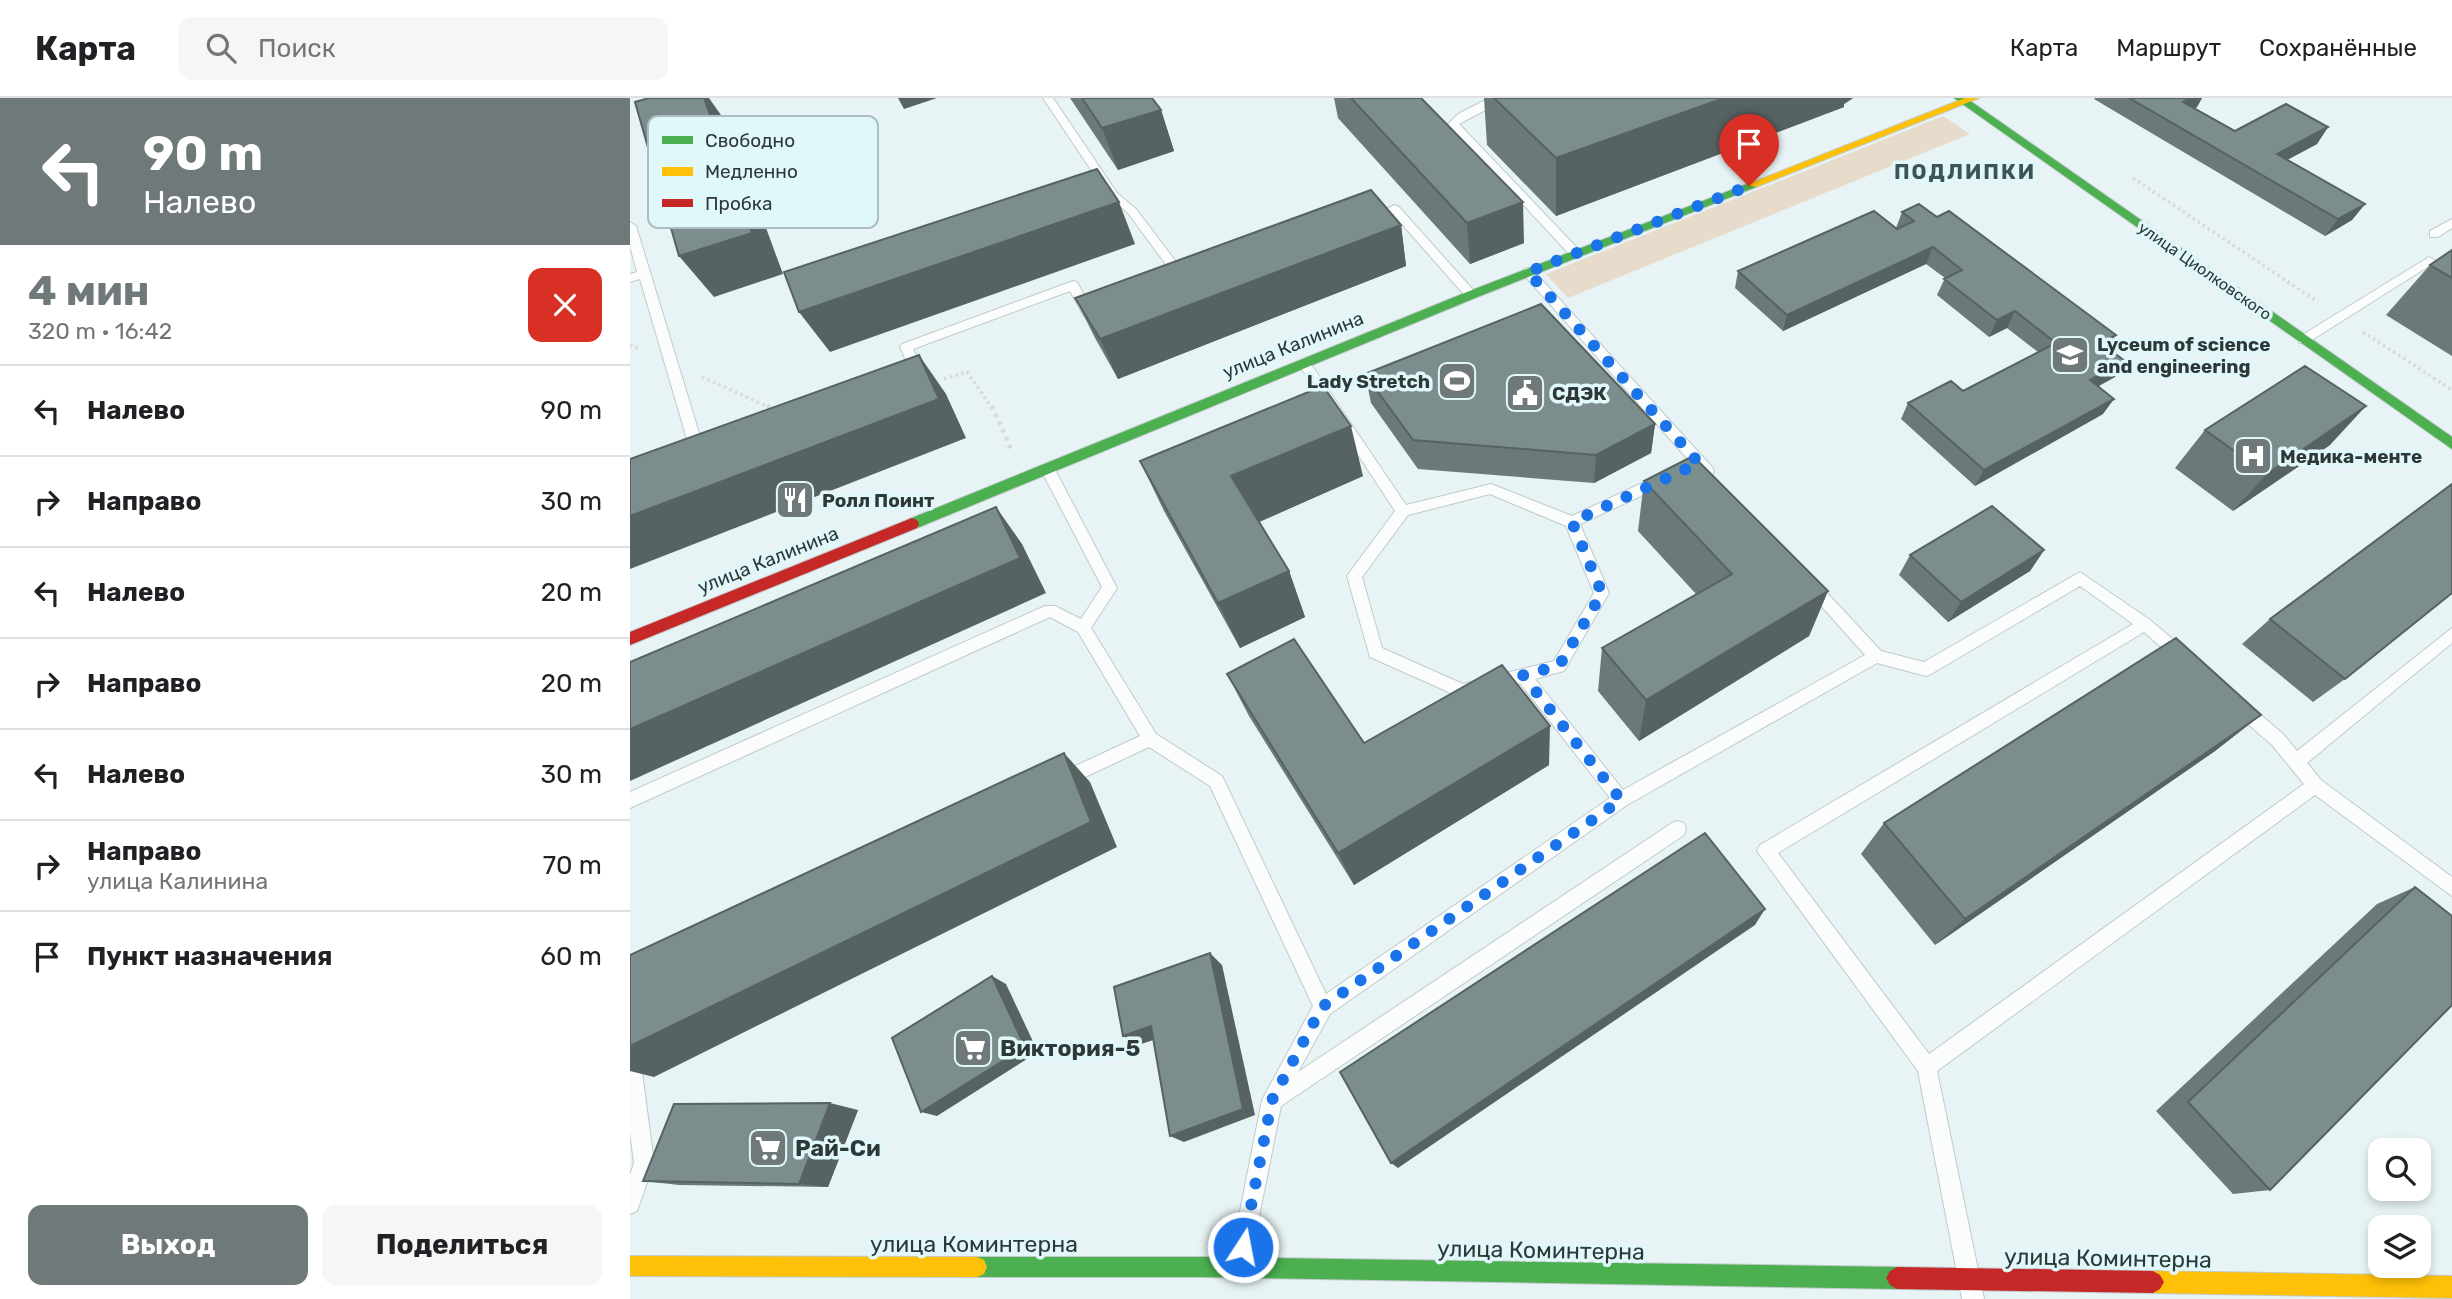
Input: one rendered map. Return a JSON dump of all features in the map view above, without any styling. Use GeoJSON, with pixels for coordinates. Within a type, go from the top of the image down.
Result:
{"type":"FeatureCollection","features":[{"type":"Feature","properties":{"kind":"street","name":"улица Калинина"},"geometry":{"type":"LineString","coordinates":[[630,639],[1471,295],[1966,99]]}},
{"type":"Feature","properties":{"kind":"street","name":"улица Циолковского"},"geometry":{"type":"LineString","coordinates":[[1966,99],[2452,444]]}},
{"type":"Feature","properties":{"kind":"street","name":"улица Коминтерна"},"geometry":{"type":"LineString","coordinates":[[630,1266],[1239,1268],[1971,1289],[2452,1287]]}},
{"type":"Feature","properties":{"kind":"lane"},"geometry":{"type":"LineString","coordinates":[[1048,98],[1113,195],[1132,211],[1188,286]]}},
{"type":"Feature","properties":{"kind":"lane"},"geometry":{"type":"LineString","coordinates":[[1495,98],[1482,109],[1455,120],[1453,124],[1576,254]]}},
{"type":"Feature","properties":{"kind":"lane"},"geometry":{"type":"LineString","coordinates":[[1356,223],[1395,209],[1471,295]]}},
{"type":"Feature","properties":{"kind":"lane"},"geometry":{"type":"LineString","coordinates":[[2434,234],[2452,223]]}},
{"type":"Feature","properties":{"kind":"lane"},"geometry":{"type":"LineString","coordinates":[[630,226],[702,468]]}},
{"type":"Feature","properties":{"kind":"lane"},"geometry":{"type":"LineString","coordinates":[[2303,340],[2429,261],[2452,275]]}},
{"type":"Feature","properties":{"kind":"lane"},"geometry":{"type":"LineString","coordinates":[[1528,272],[1687,468],[1718,483]]}},
{"type":"Feature","properties":{"kind":"lane"},"geometry":{"type":"LineString","coordinates":[[630,278],[644,274]]}},
{"type":"Feature","properties":{"kind":"lane"},"geometry":{"type":"LineString","coordinates":[[918,388],[906,347],[1073,285],[1093,321],[1105,317]]}},
{"type":"Feature","properties":{"kind":"lane"},"geometry":{"type":"LineString","coordinates":[[1304,363],[1403,511]]}},
{"type":"Feature","properties":{"kind":"lane"},"geometry":{"type":"LineString","coordinates":[[1047,468],[1110,588],[1083,628]]}},
{"type":"Feature","properties":{"kind":"lane"},"geometry":{"type":"LineString","coordinates":[[1572,522],[1687,468]]}},
{"type":"Feature","properties":{"kind":"lane"},"geometry":{"type":"LineString","coordinates":[[1491,489],[1572,522],[1602,593],[1559,666],[1462,691],[1375,652],[1354,576],[1403,511],[1491,489]]}},
{"type":"Feature","properties":{"kind":"lane"},"geometry":{"type":"LineString","coordinates":[[1802,575],[1876,656],[1926,668],[2080,578],[2145,624],[2196,669]]}},
{"type":"Feature","properties":{"kind":"lane"},"geometry":{"type":"LineString","coordinates":[[630,800],[1050,610],[1083,628],[1150,740],[1216,781],[1322,1007]]}},
{"type":"Feature","properties":{"kind":"lane"},"geometry":{"type":"LineString","coordinates":[[1971,1289],[1927,1068],[1766,851],[2145,624]]}},
{"type":"Feature","properties":{"kind":"lane"},"geometry":{"type":"LineString","coordinates":[[2296,761],[2452,635]]}},
{"type":"Feature","properties":{"kind":"lane"},"geometry":{"type":"LineString","coordinates":[[1239,1268],[1272,1100],[1322,1007],[1621,800],[1876,656]]}},
{"type":"Feature","properties":{"kind":"lane"},"geometry":{"type":"LineString","coordinates":[[1523,675],[1621,800]]}},
{"type":"Feature","properties":{"kind":"lane"},"geometry":{"type":"LineString","coordinates":[[2227,695],[2277,740],[2315,785],[2452,888]]}},
{"type":"Feature","properties":{"kind":"lane"},"geometry":{"type":"LineString","coordinates":[[1052,785],[1150,740]]}},
{"type":"Feature","properties":{"kind":"lane"},"geometry":{"type":"LineString","coordinates":[[1927,1068],[2315,785]]}},
{"type":"Feature","properties":{"kind":"lane"},"geometry":{"type":"LineString","coordinates":[[1272,1100],[1678,830]]}},
{"type":"Feature","properties":{"kind":"lane"},"geometry":{"type":"LineString","coordinates":[[630,1057],[644,1163],[630,1204]]}},
{"type":"Feature","properties":{"kind":"path"},"geometry":{"type":"LineString","coordinates":[[2132,178],[2452,390]]}},
{"type":"Feature","properties":{"kind":"path"},"geometry":{"type":"LineString","coordinates":[[630,345],[778,411]]}},
{"type":"Feature","properties":{"kind":"path"},"geometry":{"type":"LineString","coordinates":[[918,388],[967,372],[990,402],[1012,451]]}},
{"type":"Feature","properties":{"kind":"shaded area"},"geometry":{"type":"Polygon","coordinates":[[[1943,116],[1970,134],[1568,298],[1546,274],[1943,116]]]}},
{"type":"Feature","properties":{"kind":"building"},"geometry":{"type":"Polygon","coordinates":[[[649,98],[704,98],[710,116],[648,116],[648,148],[635,102],[649,98]]]}},
{"type":"Feature","properties":{"kind":"building"},"geometry":{"type":"Polygon","coordinates":[[[1082,98],[1152,98],[1161,110],[1102,128],[1082,98]]]}},
{"type":"Feature","properties":{"kind":"building"},"geometry":{"type":"Polygon","coordinates":[[[1351,98],[1421,98],[1523,202],[1467,223],[1351,98]]]}},
{"type":"Feature","properties":{"kind":"building"},"geometry":{"type":"Polygon","coordinates":[[[1494,98],[1724,98],[1556,158],[1494,98]]]}},
{"type":"Feature","properties":{"kind":"building"},"geometry":{"type":"Polygon","coordinates":[[[2129,98],[2190,98],[2183,102],[2235,131],[2286,104],[2328,127],[2277,154],[2365,204],[2338,219],[2129,98]]]}},
{"type":"Feature","properties":{"kind":"building"},"geometry":{"type":"Polygon","coordinates":[[[1097,169],[1119,202],[799,312],[784,272],[1097,169]]]}},
{"type":"Feature","properties":{"kind":"building"},"geometry":{"type":"Polygon","coordinates":[[[1371,190],[1401,225],[1100,339],[1075,298],[1371,190]]]}},
{"type":"Feature","properties":{"kind":"building","name":"Lyceum of science and engineering"},"geometry":{"type":"Polygon","coordinates":[[[1919,204],[1937,217],[1949,211],[2116,335],[2101,343],[2125,361],[2090,380],[2114,399],[1984,470],[1908,403],[1951,381],[1963,391],[2056,343],[2015,311],[1997,320],[1944,279],[1962,270],[1933,247],[1787,315],[1738,271],[1874,211],[1897,229],[1914,221],[1902,212],[1919,204]]]}},
{"type":"Feature","properties":{"kind":"building"},"geometry":{"type":"Polygon","coordinates":[[[671,228],[750,228],[752,233],[679,256],[671,228]]]}},
{"type":"Feature","properties":{"kind":"building"},"geometry":{"type":"Polygon","coordinates":[[[2452,250],[2452,278],[2430,265],[2452,250]]]}},
{"type":"Feature","properties":{"kind":"building"},"geometry":{"type":"Polygon","coordinates":[[[1541,304],[1655,424],[1596,455],[1413,440],[1365,374],[1541,304]]]}},
{"type":"Feature","properties":{"kind":"building"},"geometry":{"type":"Polygon","coordinates":[[[919,355],[939,399],[630,516],[630,459],[919,355]]]}},
{"type":"Feature","properties":{"kind":"building"},"geometry":{"type":"Polygon","coordinates":[[[2305,366],[2366,406],[2267,474],[2205,430],[2305,366]]]}},
{"type":"Feature","properties":{"kind":"building"},"geometry":{"type":"Polygon","coordinates":[[[1323,386],[1351,426],[1231,476],[1289,571],[1218,603],[1140,461],[1323,386]]]}},
{"type":"Feature","properties":{"kind":"building"},"geometry":{"type":"Polygon","coordinates":[[[1693,456],[1828,591],[1646,700],[1602,648],[1732,574],[1644,481],[1693,456]]]}},
{"type":"Feature","properties":{"kind":"building"},"geometry":{"type":"Polygon","coordinates":[[[2452,484],[2452,593],[2345,679],[2270,619],[2452,484]]]}},
{"type":"Feature","properties":{"kind":"building"},"geometry":{"type":"Polygon","coordinates":[[[1992,506],[2044,550],[1961,602],[1910,555],[1992,506]]]}},
{"type":"Feature","properties":{"kind":"building"},"geometry":{"type":"Polygon","coordinates":[[[996,507],[1020,558],[630,729],[630,662],[996,507]]]}},
{"type":"Feature","properties":{"kind":"building"},"geometry":{"type":"Polygon","coordinates":[[[2176,638],[2261,715],[1965,919],[1884,823],[2176,638]]]}},
{"type":"Feature","properties":{"kind":"building"},"geometry":{"type":"Polygon","coordinates":[[[1294,639],[1364,743],[1502,665],[1550,726],[1338,853],[1227,674],[1294,639]]]}},
{"type":"Feature","properties":{"kind":"building"},"geometry":{"type":"Polygon","coordinates":[[[1064,753],[1091,822],[630,1046],[630,955],[1064,753]]]}},
{"type":"Feature","properties":{"kind":"building"},"geometry":{"type":"Polygon","coordinates":[[[1705,833],[1765,909],[1391,1163],[1340,1072],[1705,833]]]}},
{"type":"Feature","properties":{"kind":"building"},"geometry":{"type":"Polygon","coordinates":[[[2415,887],[2452,916],[2452,1005],[2270,1190],[2188,1102],[2415,887]]]}},
{"type":"Feature","properties":{"kind":"building"},"geometry":{"type":"Polygon","coordinates":[[[1210,953],[1243,1109],[1170,1136],[1151,1026],[1123,1036],[1114,987],[1210,953]]]}},
{"type":"Feature","properties":{"kind":"building","name":"Виктория-5"},"geometry":{"type":"Polygon","coordinates":[[[992,976],[1025,1047],[921,1112],[892,1038],[992,976]]]}},
{"type":"Feature","properties":{"kind":"building","name":"Рай-Си"},"geometry":{"type":"Polygon","coordinates":[[[830,1103],[799,1184],[643,1181],[674,1104],[830,1103]]]}},
{"type":"Feature","properties":{"kind":"traffic: fast"},"geometry":{"type":"LineString","coordinates":[[1959,98],[2452,444]]}},
{"type":"Feature","properties":{"kind":"traffic: fast"},"geometry":{"type":"LineString","coordinates":[[912,524],[1471,295],[1752,185]]}},
{"type":"Feature","properties":{"kind":"traffic: fast"},"geometry":{"type":"LineString","coordinates":[[977,1267],[1202,1267],[1897,1278]]}},
{"type":"Feature","properties":{"kind":"traffic: slow"},"geometry":{"type":"LineString","coordinates":[[1752,185],[1974,98]]}},
{"type":"Feature","properties":{"kind":"traffic: slow"},"geometry":{"type":"LineString","coordinates":[[630,1266],[977,1267]]}},
{"type":"Feature","properties":{"kind":"traffic: slow"},"geometry":{"type":"LineString","coordinates":[[2153,1282],[2452,1287]]}},
{"type":"Feature","properties":{"kind":"traffic: jam"},"geometry":{"type":"LineString","coordinates":[[630,639],[912,524]]}},
{"type":"Feature","properties":{"kind":"traffic: jam"},"geometry":{"type":"LineString","coordinates":[[1897,1278],[2153,1282]]}},
{"type":"Feature","properties":{"kind":"place","name":"Lyceum of science and engineering"},"geometry":{"type":"Point","coordinates":[2070,355]}},
{"type":"Feature","properties":{"kind":"place","name":"Lady Stretch"},"geometry":{"type":"Point","coordinates":[1457,381]}},
{"type":"Feature","properties":{"kind":"place","name":"СДЭК"},"geometry":{"type":"Point","coordinates":[1525,393]}},
{"type":"Feature","properties":{"kind":"place","name":"Медика-менте"},"geometry":{"type":"Point","coordinates":[2253,456]}},
{"type":"Feature","properties":{"kind":"place","name":"Ролл Поинт"},"geometry":{"type":"Point","coordinates":[795,500]}},
{"type":"Feature","properties":{"kind":"place","name":"Виктория-5"},"geometry":{"type":"Point","coordinates":[973,1048]}},
{"type":"Feature","properties":{"kind":"place","name":"Рай-Си"},"geometry":{"type":"Point","coordinates":[768,1148]}},
{"type":"Feature","properties":{"kind":"district","name":"ПОДЛИПКИ"},"geometry":{"type":"Point","coordinates":[1965,171]}},
{"type":"Feature","properties":{"kind":"route"},"geometry":{"type":"LineString","coordinates":[[1243,1247],[1272,1100],[1322,1007],[1621,800],[1523,675],[1559,666],[1602,593],[1572,522],[1699,463],[1528,272],[1749,186]]}}]}
